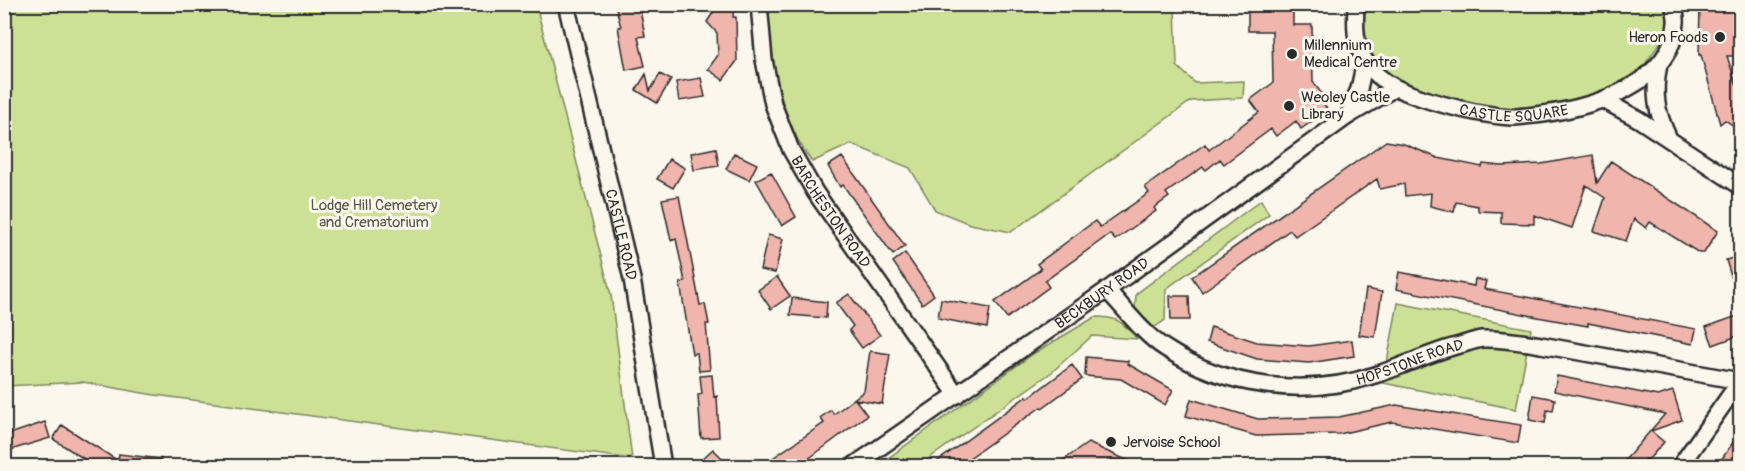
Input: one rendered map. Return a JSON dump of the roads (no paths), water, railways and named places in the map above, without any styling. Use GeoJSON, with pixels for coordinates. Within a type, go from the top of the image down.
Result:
{"type":"FeatureCollection","features":[{"type":"Feature","properties":{"kind":"street","name":"CASTLE ROAD"},"geometry":{"type":"LineString","coordinates":[[566,4],[632,279],[663,466]]}},
{"type":"Feature","properties":{"kind":"street","name":"BARCHESTON ROAD"},"geometry":{"type":"LineString","coordinates":[[759,4],[764,60],[773,104],[791,150],[815,192],[957,395]]}},
{"type":"Feature","properties":{"kind":"street","name":"CASTLE SQUARE"},"geometry":{"type":"LineString","coordinates":[[1356,4],[1355,25],[1358,43],[1365,61],[1377,76],[1395,88],[1473,113],[1514,117],[1567,111],[1629,89],[1648,75],[1660,62],[1670,44],[1676,22],[1674,4]]}},
{"type":"Feature","properties":{"kind":"street"},"geometry":{"type":"LineString","coordinates":[[1348,116],[1359,89],[1365,61]]}},
{"type":"Feature","properties":{"kind":"street"},"geometry":{"type":"LineString","coordinates":[[1660,62],[1655,86],[1656,108],[1669,139]]}},
{"type":"Feature","properties":{"kind":"street","name":"BECKBURY ROAD"},"geometry":{"type":"LineString","coordinates":[[853,466],[1107,290],[1348,116],[1395,88]]}},
{"type":"Feature","properties":{"kind":"street"},"geometry":{"type":"LineString","coordinates":[[1603,99],[1740,186]]}},
{"type":"Feature","properties":{"kind":"street","name":"HOPSTONE ROAD"},"geometry":{"type":"LineString","coordinates":[[1107,290],[1152,338],[1165,348],[1227,378],[1271,387],[1342,384],[1375,375],[1431,353],[1480,339],[1541,345],[1740,381]]}},
{"type":"Feature","properties":{"kind":"street"},"geometry":{"type":"LineString","coordinates":[[1680,466],[1740,381]]}},
{"type":"Feature","properties":{"kind":"place","name":"Heron Foods"},"geometry":{"type":"Point","coordinates":[1720,37]}},
{"type":"Feature","properties":{"kind":"place","name":"Millennium Medical Centre"},"geometry":{"type":"Point","coordinates":[1292,54]}},
{"type":"Feature","properties":{"kind":"place","name":"Weoley Castle Library"},"geometry":{"type":"Point","coordinates":[1289,106]}},
{"type":"Feature","properties":{"kind":"place","name":"Jervoise School"},"geometry":{"type":"Point","coordinates":[1111,442]}},
{"type":"Feature","properties":{"kind":"park label","name":"Lodge Hill Cemetery and Crematorium"},"geometry":{"type":"Point","coordinates":[374,214]}}]}
